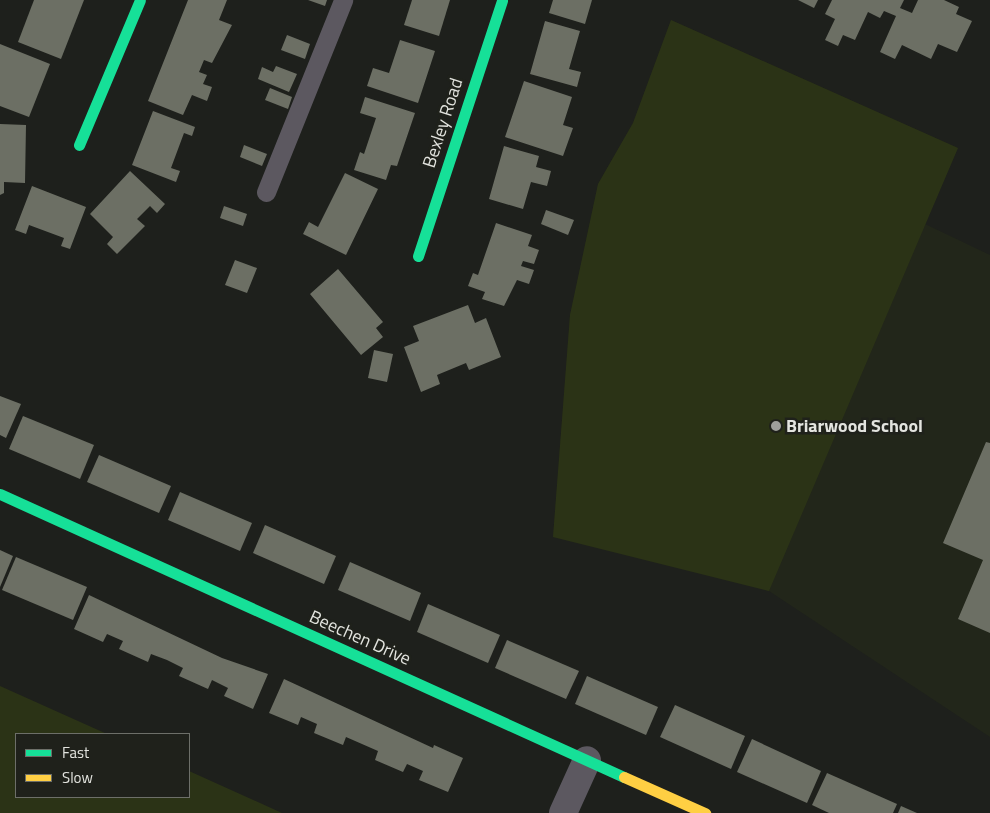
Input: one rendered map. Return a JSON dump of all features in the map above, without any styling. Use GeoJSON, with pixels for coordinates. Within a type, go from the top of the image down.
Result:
{"type":"FeatureCollection","features":[{"type":"Feature","properties":{"kind":"street"},"geometry":{"type":"LineString","coordinates":[[79,145],[140,0]]}},
{"type":"Feature","properties":{"kind":"street","name":"Bexley Road"},"geometry":{"type":"LineString","coordinates":[[418,256],[502,0]]}},
{"type":"Feature","properties":{"kind":"street","name":"Beechen Drive"},"geometry":{"type":"LineString","coordinates":[[0,494],[705,813]]}},
{"type":"Feature","properties":{"kind":"street"},"geometry":{"type":"LineString","coordinates":[[564,813],[587,760]]}},
{"type":"Feature","properties":{"kind":"lane"},"geometry":{"type":"LineString","coordinates":[[266,192],[343,0]]}},
{"type":"Feature","properties":{"kind":"shaded area","name":"Briarwood School"},"geometry":{"type":"Polygon","coordinates":[[[671,20],[958,148],[925,224],[990,255],[990,737],[769,591],[553,537],[570,315],[598,184],[633,123],[671,20]]]}},
{"type":"Feature","properties":{"kind":"green space","name":"Briarwood School"},"geometry":{"type":"Polygon","coordinates":[[[671,20],[958,148],[769,591],[553,537],[570,315],[598,184],[633,123],[671,20]]]}},
{"type":"Feature","properties":{"kind":"green space"},"geometry":{"type":"Polygon","coordinates":[[[0,686],[105,733],[15,733],[15,798],[190,798],[190,771],[282,813],[0,813],[0,686]]]}},
{"type":"Feature","properties":{"kind":"building"},"geometry":{"type":"Polygon","coordinates":[[[34,0],[84,0],[61,59],[18,42],[34,0]]]}},
{"type":"Feature","properties":{"kind":"building"},"geometry":{"type":"Polygon","coordinates":[[[188,0],[227,0],[219,20],[232,25],[212,63],[204,60],[199,72],[207,75],[203,84],[212,87],[207,101],[192,95],[183,115],[148,101],[188,0]]]}},
{"type":"Feature","properties":{"kind":"building"},"geometry":{"type":"Polygon","coordinates":[[[308,0],[327,0],[325,6],[308,0]]]}},
{"type":"Feature","properties":{"kind":"building"},"geometry":{"type":"Polygon","coordinates":[[[412,0],[450,0],[439,36],[404,25],[412,0]]]}},
{"type":"Feature","properties":{"kind":"building"},"geometry":{"type":"Polygon","coordinates":[[[553,0],[592,0],[585,24],[549,13],[553,0]]]}},
{"type":"Feature","properties":{"kind":"building"},"geometry":{"type":"Polygon","coordinates":[[[798,0],[818,0],[814,8],[798,0]]]}},
{"type":"Feature","properties":{"kind":"building"},"geometry":{"type":"Polygon","coordinates":[[[832,0],[904,0],[900,8],[912,13],[918,0],[944,0],[959,7],[956,14],[972,21],[957,52],[938,44],[931,59],[902,45],[895,59],[880,52],[896,16],[884,11],[880,18],[868,12],[855,40],[843,35],[838,46],[825,40],[835,19],[825,14],[832,0]]]}},
{"type":"Feature","properties":{"kind":"building"},"geometry":{"type":"Polygon","coordinates":[[[545,21],[580,31],[569,69],[581,72],[577,87],[530,74],[545,21]]]}},
{"type":"Feature","properties":{"kind":"building"},"geometry":{"type":"Polygon","coordinates":[[[287,35],[310,44],[305,59],[281,50],[287,35]]]}},
{"type":"Feature","properties":{"kind":"building"},"geometry":{"type":"Polygon","coordinates":[[[400,40],[435,51],[418,103],[367,86],[373,68],[389,73],[400,40]]]}},
{"type":"Feature","properties":{"kind":"building"},"geometry":{"type":"Polygon","coordinates":[[[0,44],[50,64],[29,117],[0,106],[0,44]]]}},
{"type":"Feature","properties":{"kind":"building"},"geometry":{"type":"Polygon","coordinates":[[[276,66],[297,74],[289,92],[258,79],[262,67],[273,72],[276,66]]]}},
{"type":"Feature","properties":{"kind":"building"},"geometry":{"type":"Polygon","coordinates":[[[524,81],[572,97],[563,125],[573,128],[563,156],[505,137],[524,81]]]}},
{"type":"Feature","properties":{"kind":"building"},"geometry":{"type":"Polygon","coordinates":[[[270,88],[292,97],[288,109],[265,100],[270,88]]]}},
{"type":"Feature","properties":{"kind":"building"},"geometry":{"type":"Polygon","coordinates":[[[365,97],[415,113],[397,166],[391,165],[386,180],[354,170],[360,152],[364,154],[376,118],[360,113],[365,97]]]}},
{"type":"Feature","properties":{"kind":"building"},"geometry":{"type":"Polygon","coordinates":[[[153,111],[195,127],[192,136],[184,133],[171,168],[180,171],[176,182],[132,165],[153,111]]]}},
{"type":"Feature","properties":{"kind":"building"},"geometry":{"type":"Polygon","coordinates":[[[0,124],[26,125],[25,183],[4,182],[4,193],[0,195],[0,124]]]}},
{"type":"Feature","properties":{"kind":"building"},"geometry":{"type":"Polygon","coordinates":[[[244,145],[267,154],[262,166],[240,157],[244,145]]]}},
{"type":"Feature","properties":{"kind":"building"},"geometry":{"type":"Polygon","coordinates":[[[504,146],[539,156],[536,167],[551,171],[547,186],[531,182],[523,209],[489,199],[504,146]]]}},
{"type":"Feature","properties":{"kind":"building"},"geometry":{"type":"Polygon","coordinates":[[[130,171],[165,204],[157,213],[150,206],[137,219],[145,226],[117,254],[107,244],[113,237],[90,214],[130,171]]]}},
{"type":"Feature","properties":{"kind":"building"},"geometry":{"type":"Polygon","coordinates":[[[345,173],[378,189],[346,255],[303,234],[309,222],[318,227],[345,173]]]}},
{"type":"Feature","properties":{"kind":"building"},"geometry":{"type":"Polygon","coordinates":[[[32,186],[86,207],[70,249],[61,246],[64,238],[29,225],[26,234],[15,230],[32,186]]]}},
{"type":"Feature","properties":{"kind":"building"},"geometry":{"type":"Polygon","coordinates":[[[224,206],[247,214],[243,226],[220,218],[224,206]]]}},
{"type":"Feature","properties":{"kind":"building"},"geometry":{"type":"Polygon","coordinates":[[[546,210],[574,220],[568,235],[541,224],[546,210]]]}},
{"type":"Feature","properties":{"kind":"building"},"geometry":{"type":"Polygon","coordinates":[[[496,223],[532,235],[528,246],[539,250],[534,264],[523,261],[521,266],[534,270],[529,284],[517,280],[504,306],[482,299],[485,292],[468,286],[473,273],[478,275],[496,223]]]}},
{"type":"Feature","properties":{"kind":"building"},"geometry":{"type":"Polygon","coordinates":[[[235,260],[257,268],[247,293],[225,285],[235,260]]]}},
{"type":"Feature","properties":{"kind":"building"},"geometry":{"type":"Polygon","coordinates":[[[338,269],[383,322],[376,328],[383,337],[361,355],[310,294],[338,269]]]}},
{"type":"Feature","properties":{"kind":"building"},"geometry":{"type":"Polygon","coordinates":[[[468,305],[475,323],[486,318],[501,357],[469,370],[466,363],[437,375],[440,384],[421,392],[404,347],[419,341],[413,326],[468,305]]]}},
{"type":"Feature","properties":{"kind":"building"},"geometry":{"type":"Polygon","coordinates":[[[374,350],[393,354],[387,382],[368,378],[374,350]]]}},
{"type":"Feature","properties":{"kind":"building"},"geometry":{"type":"Polygon","coordinates":[[[0,396],[21,404],[6,438],[0,435],[0,396]]]}},
{"type":"Feature","properties":{"kind":"building"},"geometry":{"type":"Polygon","coordinates":[[[23,416],[94,445],[80,479],[9,449],[23,416]]]}},
{"type":"Feature","properties":{"kind":"building"},"geometry":{"type":"Polygon","coordinates":[[[986,442],[990,443],[990,633],[958,619],[983,560],[943,543],[986,442]]]}},
{"type":"Feature","properties":{"kind":"building"},"geometry":{"type":"Polygon","coordinates":[[[99,455],[171,486],[159,513],[87,482],[99,455]]]}},
{"type":"Feature","properties":{"kind":"building"},"geometry":{"type":"Polygon","coordinates":[[[180,492],[252,523],[240,551],[168,520],[180,492]]]}},
{"type":"Feature","properties":{"kind":"building"},"geometry":{"type":"Polygon","coordinates":[[[265,525],[336,556],[324,584],[253,553],[265,525]]]}},
{"type":"Feature","properties":{"kind":"building"},"geometry":{"type":"Polygon","coordinates":[[[0,550],[13,556],[0,587],[0,550]]]}},
{"type":"Feature","properties":{"kind":"building"},"geometry":{"type":"Polygon","coordinates":[[[16,557],[87,587],[73,620],[2,590],[16,557]]]}},
{"type":"Feature","properties":{"kind":"building"},"geometry":{"type":"Polygon","coordinates":[[[350,562],[421,593],[410,621],[338,590],[350,562]]]}},
{"type":"Feature","properties":{"kind":"building"},"geometry":{"type":"Polygon","coordinates":[[[89,595],[222,658],[268,674],[253,709],[224,696],[228,688],[212,680],[208,689],[179,676],[183,668],[167,660],[151,654],[148,662],[119,649],[123,641],[107,634],[103,642],[74,629],[89,595]]]}},
{"type":"Feature","properties":{"kind":"building"},"geometry":{"type":"Polygon","coordinates":[[[428,604],[500,635],[488,663],[417,632],[428,604]]]}},
{"type":"Feature","properties":{"kind":"building"},"geometry":{"type":"Polygon","coordinates":[[[507,640],[579,671],[566,699],[495,668],[507,640]]]}},
{"type":"Feature","properties":{"kind":"building"},"geometry":{"type":"Polygon","coordinates":[[[587,676],[658,707],[646,735],[575,704],[587,676]]]}},
{"type":"Feature","properties":{"kind":"building"},"geometry":{"type":"Polygon","coordinates":[[[284,679],[433,748],[434,745],[463,758],[448,792],[419,780],[423,771],[407,764],[403,772],[375,760],[378,751],[346,737],[343,745],[314,733],[317,724],[301,717],[298,725],[269,713],[284,679]]]}},
{"type":"Feature","properties":{"kind":"building"},"geometry":{"type":"Polygon","coordinates":[[[675,705],[745,736],[731,769],[660,737],[675,705]]]}},
{"type":"Feature","properties":{"kind":"building"},"geometry":{"type":"Polygon","coordinates":[[[752,739],[821,771],[807,803],[737,772],[752,739]]]}},
{"type":"Feature","properties":{"kind":"building"},"geometry":{"type":"Polygon","coordinates":[[[827,773],[897,804],[893,813],[829,813],[812,805],[827,773]]]}},
{"type":"Feature","properties":{"kind":"building"},"geometry":{"type":"Polygon","coordinates":[[[901,806],[917,813],[898,813],[901,806]]]}},
{"type":"Feature","properties":{"kind":"traffic: fast"},"geometry":{"type":"LineString","coordinates":[[79,145],[140,0]]}},
{"type":"Feature","properties":{"kind":"traffic: fast"},"geometry":{"type":"LineString","coordinates":[[418,256],[502,0]]}},
{"type":"Feature","properties":{"kind":"traffic: fast"},"geometry":{"type":"LineString","coordinates":[[0,494],[624,777]]}},
{"type":"Feature","properties":{"kind":"traffic: slow"},"geometry":{"type":"LineString","coordinates":[[624,777],[705,813]]}},
{"type":"Feature","properties":{"kind":"place","name":"Briarwood School"},"geometry":{"type":"Point","coordinates":[776,426]}}]}
